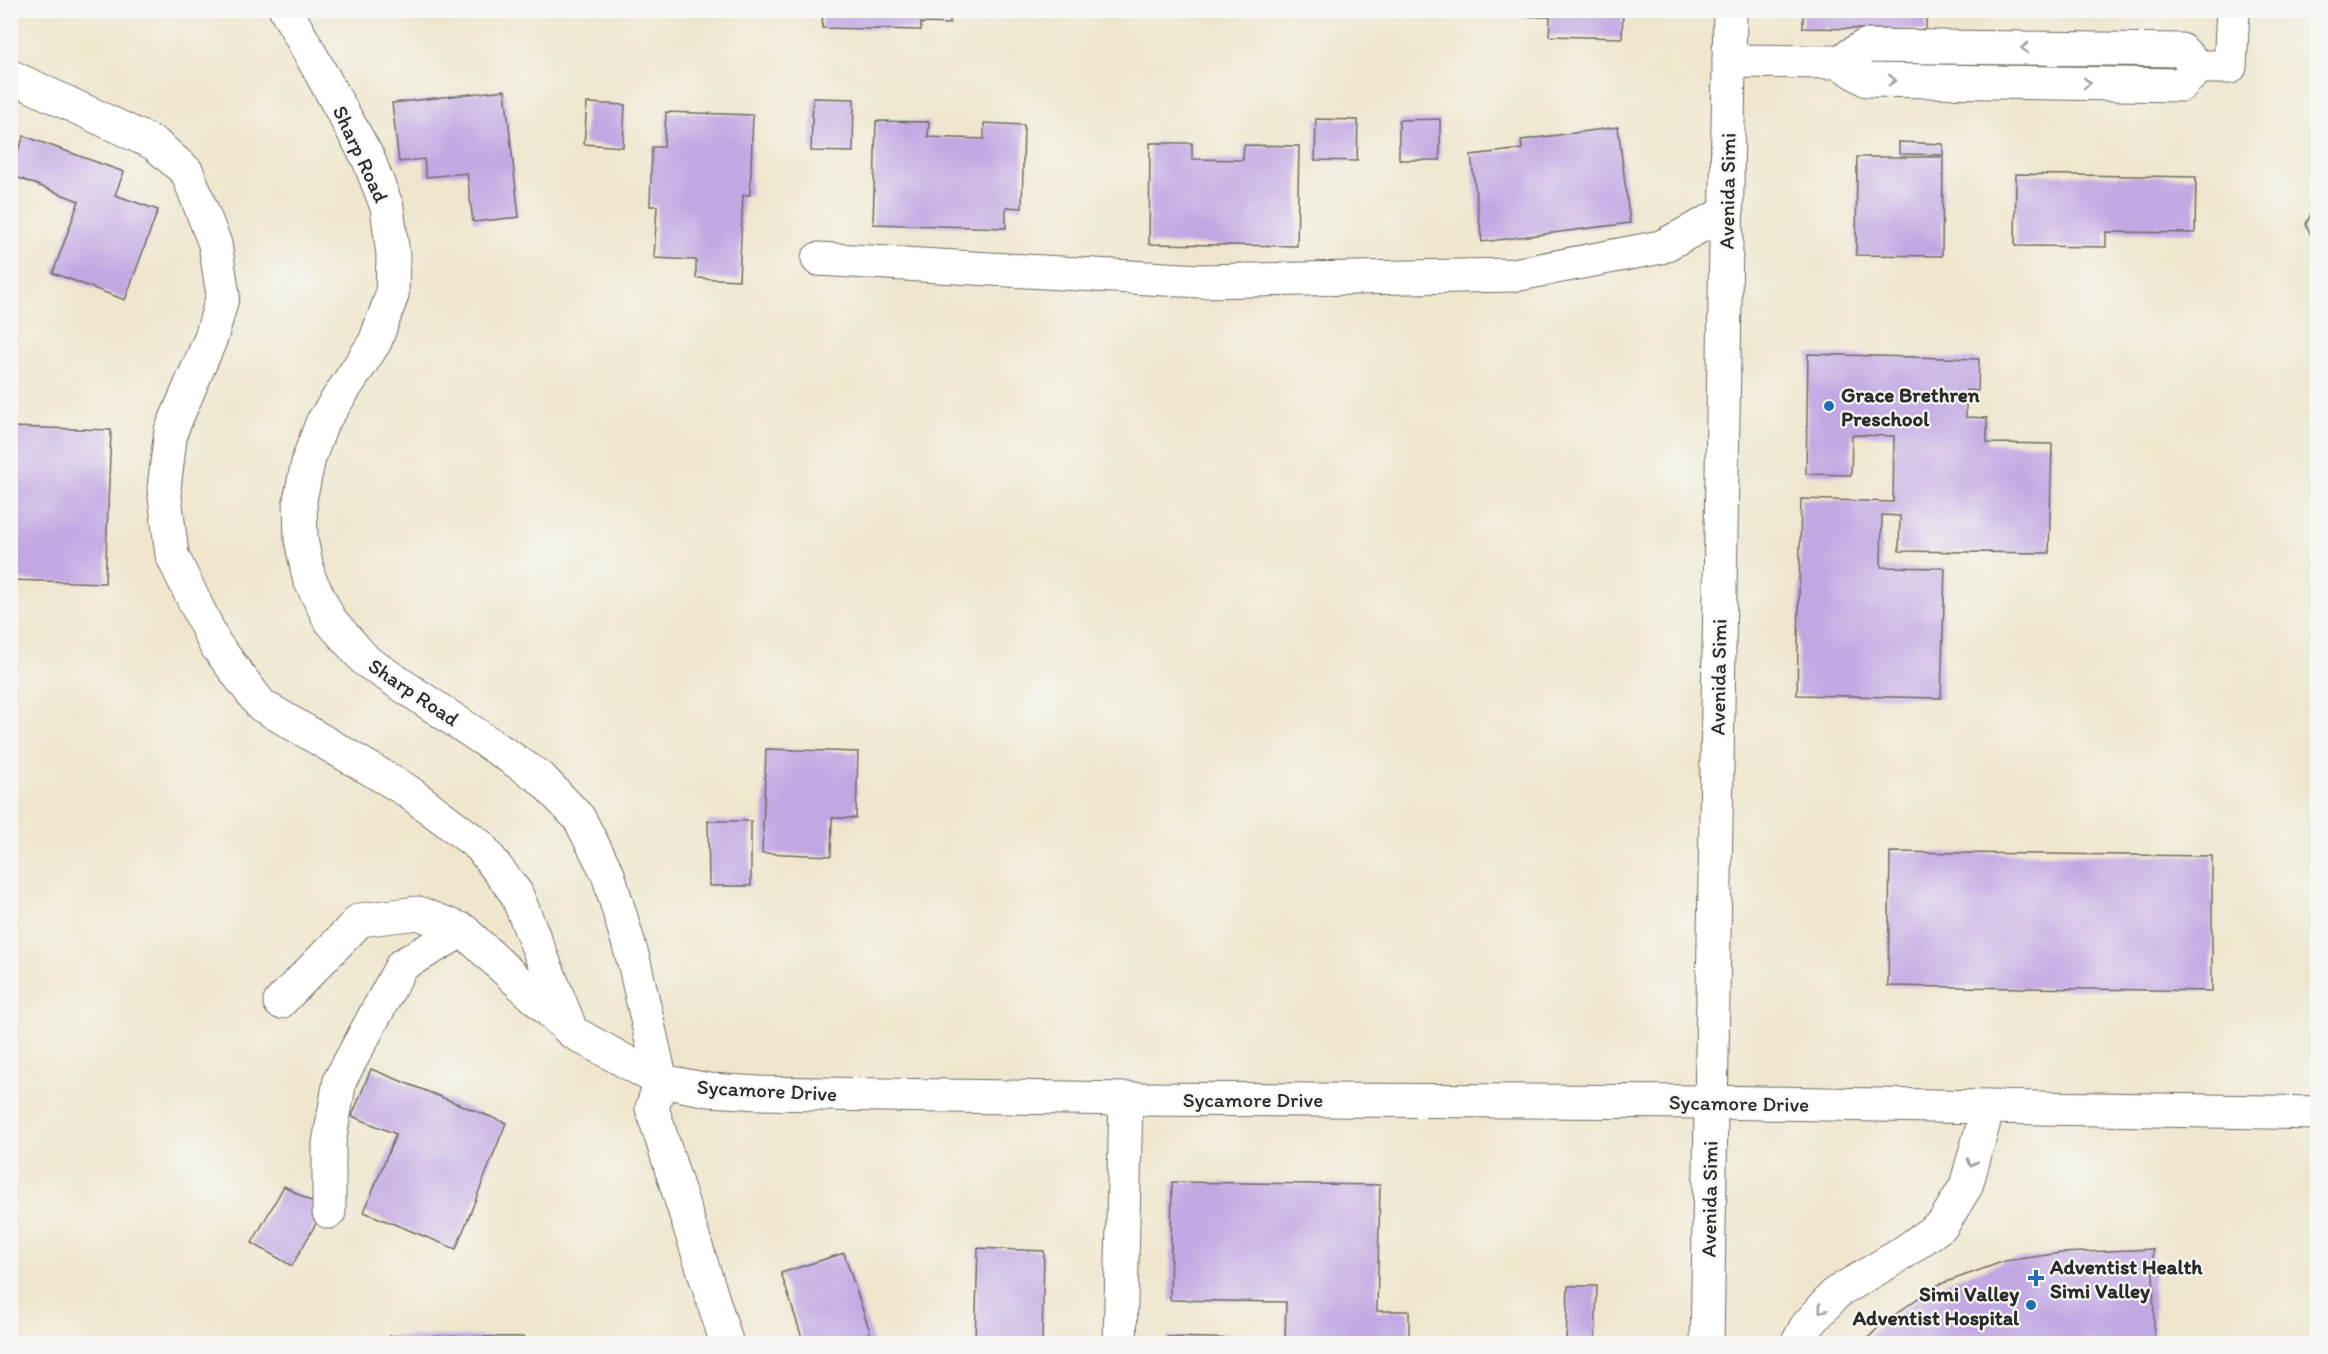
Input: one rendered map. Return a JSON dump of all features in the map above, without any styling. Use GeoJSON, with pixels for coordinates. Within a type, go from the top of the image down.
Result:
{"type":"FeatureCollection","features":[{"type":"Feature","properties":{"kind":"street","name":"Sharp Road"},"geometry":{"type":"LineString","coordinates":[[286,10],[368,158],[387,207],[393,255],[392,295],[375,342],[322,423],[309,458],[300,500],[301,539],[309,578],[330,620],[366,661],[541,778],[579,818],[608,874],[634,962],[661,1081]]}},
{"type":"Feature","properties":{"kind":"street","name":"Avenida Simi"},"geometry":{"type":"LineString","coordinates":[[1707,1344],[1730,10]]}},
{"type":"Feature","properties":{"kind":"street"},"geometry":{"type":"LineString","coordinates":[[1729,61],[1839,62],[1867,80],[2181,85],[2199,67],[2230,67],[2233,10]]}},
{"type":"Feature","properties":{"kind":"street"},"geometry":{"type":"LineString","coordinates":[[10,76],[154,144],[187,172],[215,244],[223,295],[211,338],[171,431],[164,488],[172,555],[215,645],[261,705],[406,790],[480,846],[516,893],[572,1032]]}},
{"type":"Feature","properties":{"kind":"street"},"geometry":{"type":"LineString","coordinates":[[818,259],[1200,281],[1514,275],[1661,247],[1727,212]]}},
{"type":"Feature","properties":{"kind":"street","name":"Sycamore Drive"},"geometry":{"type":"LineString","coordinates":[[280,1002],[360,920],[418,913],[463,930],[572,1032],[661,1081],[709,1090],[759,1093],[1126,1099],[1711,1102],[2318,1113]]}},
{"type":"Feature","properties":{"kind":"street"},"geometry":{"type":"LineString","coordinates":[[329,1212],[329,1143],[340,1080],[402,965],[463,930]]}},
{"type":"Feature","properties":{"kind":"street"},"geometry":{"type":"LineString","coordinates":[[661,1081],[652,1108],[727,1344]]}},
{"type":"Feature","properties":{"kind":"street"},"geometry":{"type":"LineString","coordinates":[[1120,1344],[1126,1099]]}},
{"type":"Feature","properties":{"kind":"street"},"geometry":{"type":"LineString","coordinates":[[1797,1344],[1806,1327],[1836,1293],[1900,1255],[1943,1224],[1966,1186],[1988,1107]]}},
{"type":"Feature","properties":{"kind":"building"},"geometry":{"type":"Polygon","coordinates":[[[823,10],[950,10],[950,24],[921,23],[921,30],[822,28],[823,10]]]}},
{"type":"Feature","properties":{"kind":"building"},"geometry":{"type":"Polygon","coordinates":[[[1070,10],[1120,10],[1120,14],[1070,12],[1070,10]]]}},
{"type":"Feature","properties":{"kind":"building"},"geometry":{"type":"Polygon","coordinates":[[[1520,10],[1623,10],[1622,38],[1549,36],[1550,17],[1520,16],[1520,10]]]}},
{"type":"Feature","properties":{"kind":"building"},"geometry":{"type":"Polygon","coordinates":[[[1803,10],[1926,10],[1926,30],[1803,28],[1803,10]]]}},
{"type":"Feature","properties":{"kind":"building"},"geometry":{"type":"Polygon","coordinates":[[[505,90],[519,217],[473,222],[467,173],[426,177],[424,159],[399,162],[392,103],[505,90]]]}},
{"type":"Feature","properties":{"kind":"building"},"geometry":{"type":"Polygon","coordinates":[[[813,98],[854,99],[853,152],[811,151],[813,98]]]}},
{"type":"Feature","properties":{"kind":"building"},"geometry":{"type":"Polygon","coordinates":[[[587,103],[625,105],[623,147],[584,144],[587,103]]]}},
{"type":"Feature","properties":{"kind":"building"},"geometry":{"type":"Polygon","coordinates":[[[666,112],[753,115],[750,195],[743,195],[739,280],[696,278],[696,260],[654,258],[657,206],[650,206],[652,147],[664,147],[666,112]]]}},
{"type":"Feature","properties":{"kind":"building"},"geometry":{"type":"Polygon","coordinates":[[[1316,119],[1358,120],[1357,161],[1315,160],[1316,119]]]}},
{"type":"Feature","properties":{"kind":"building"},"geometry":{"type":"Polygon","coordinates":[[[1440,119],[1440,160],[1399,160],[1399,120],[1440,119]]]}},
{"type":"Feature","properties":{"kind":"building"},"geometry":{"type":"Polygon","coordinates":[[[876,121],[929,122],[928,137],[984,139],[984,123],[1024,125],[1022,208],[1006,207],[1006,228],[873,224],[876,121]]]}},
{"type":"Feature","properties":{"kind":"building"},"geometry":{"type":"Polygon","coordinates":[[[1618,127],[1630,223],[1482,242],[1471,155],[1522,149],[1521,140],[1618,127]]]}},
{"type":"Feature","properties":{"kind":"building"},"geometry":{"type":"Polygon","coordinates":[[[24,136],[124,172],[115,195],[158,210],[125,300],[53,273],[79,201],[16,177],[10,190],[10,148],[18,151],[24,136]]]}},
{"type":"Feature","properties":{"kind":"building"},"geometry":{"type":"Polygon","coordinates":[[[1899,142],[1943,144],[1943,155],[1899,154],[1899,142]]]}},
{"type":"Feature","properties":{"kind":"building"},"geometry":{"type":"Polygon","coordinates":[[[1150,143],[1192,143],[1192,159],[1243,160],[1244,145],[1299,146],[1297,246],[1149,244],[1150,143]]]}},
{"type":"Feature","properties":{"kind":"building"},"geometry":{"type":"Polygon","coordinates":[[[1857,157],[1943,157],[1942,256],[1856,255],[1857,157]]]}},
{"type":"Feature","properties":{"kind":"building"},"geometry":{"type":"Polygon","coordinates":[[[2016,174],[2196,177],[2195,233],[2106,232],[2106,247],[2015,246],[2016,174]]]}},
{"type":"Feature","properties":{"kind":"building"},"geometry":{"type":"Polygon","coordinates":[[[2318,200],[2318,250],[2306,224],[2318,200]]]}},
{"type":"Feature","properties":{"kind":"building"},"geometry":{"type":"Polygon","coordinates":[[[1808,354],[1979,359],[1978,391],[1966,390],[1966,417],[1987,418],[1987,443],[2052,444],[2049,553],[1899,551],[1900,516],[1882,515],[1881,567],[1945,568],[1941,698],[1797,695],[1801,499],[1893,502],[1894,436],[1852,435],[1851,475],[1806,474],[1808,354]]]}},
{"type":"Feature","properties":{"kind":"building"},"geometry":{"type":"Polygon","coordinates":[[[10,427],[111,430],[105,583],[10,580],[13,491],[10,491],[10,427]]]}},
{"type":"Feature","properties":{"kind":"building"},"geometry":{"type":"Polygon","coordinates":[[[766,749],[858,752],[856,818],[832,818],[831,856],[762,853],[766,749]]]}},
{"type":"Feature","properties":{"kind":"building"},"geometry":{"type":"Polygon","coordinates":[[[708,821],[751,821],[751,886],[709,886],[708,821]]]}},
{"type":"Feature","properties":{"kind":"building"},"geometry":{"type":"Polygon","coordinates":[[[1890,852],[2212,856],[2212,991],[1888,986],[1890,852]]]}},
{"type":"Feature","properties":{"kind":"building"},"geometry":{"type":"Polygon","coordinates":[[[371,1069],[506,1123],[456,1249],[364,1212],[396,1134],[352,1116],[371,1069]]]}},
{"type":"Feature","properties":{"kind":"building"},"geometry":{"type":"Polygon","coordinates":[[[1172,1182],[1380,1185],[1377,1311],[1409,1311],[1409,1339],[1508,1342],[1508,1344],[1167,1344],[1167,1337],[1285,1340],[1286,1302],[1170,1300],[1172,1182]]]}},
{"type":"Feature","properties":{"kind":"building"},"geometry":{"type":"Polygon","coordinates":[[[284,1186],[324,1209],[292,1266],[252,1243],[284,1186]]]}},
{"type":"Feature","properties":{"kind":"building"},"geometry":{"type":"Polygon","coordinates":[[[978,1248],[1044,1251],[1042,1344],[975,1344],[978,1248]]]}},
{"type":"Feature","properties":{"kind":"building","name":"Simi Valley Adventist Hospital"},"geometry":{"type":"Polygon","coordinates":[[[2153,1249],[2154,1344],[1862,1344],[1882,1324],[1935,1286],[2005,1261],[2061,1253],[2153,1249]]]}},
{"type":"Feature","properties":{"kind":"building"},"geometry":{"type":"Polygon","coordinates":[[[844,1253],[874,1344],[804,1344],[781,1273],[844,1253]]]}},
{"type":"Feature","properties":{"kind":"building"},"geometry":{"type":"Polygon","coordinates":[[[1568,1286],[1597,1286],[1595,1344],[1566,1344],[1568,1286]]]}},
{"type":"Feature","properties":{"kind":"building"},"geometry":{"type":"Polygon","coordinates":[[[390,1336],[523,1337],[523,1344],[390,1344],[390,1336]]]}},
{"type":"Feature","properties":{"kind":"place","name":"Grace Brethren Preschool"},"geometry":{"type":"Point","coordinates":[1829,406]}},
{"type":"Feature","properties":{"kind":"place","name":"Adventist Health Simi Valley"},"geometry":{"type":"Point","coordinates":[2036,1278]}},
{"type":"Feature","properties":{"kind":"place","name":"Simi Valley Adventist Hospital"},"geometry":{"type":"Point","coordinates":[2031,1305]}}]}
